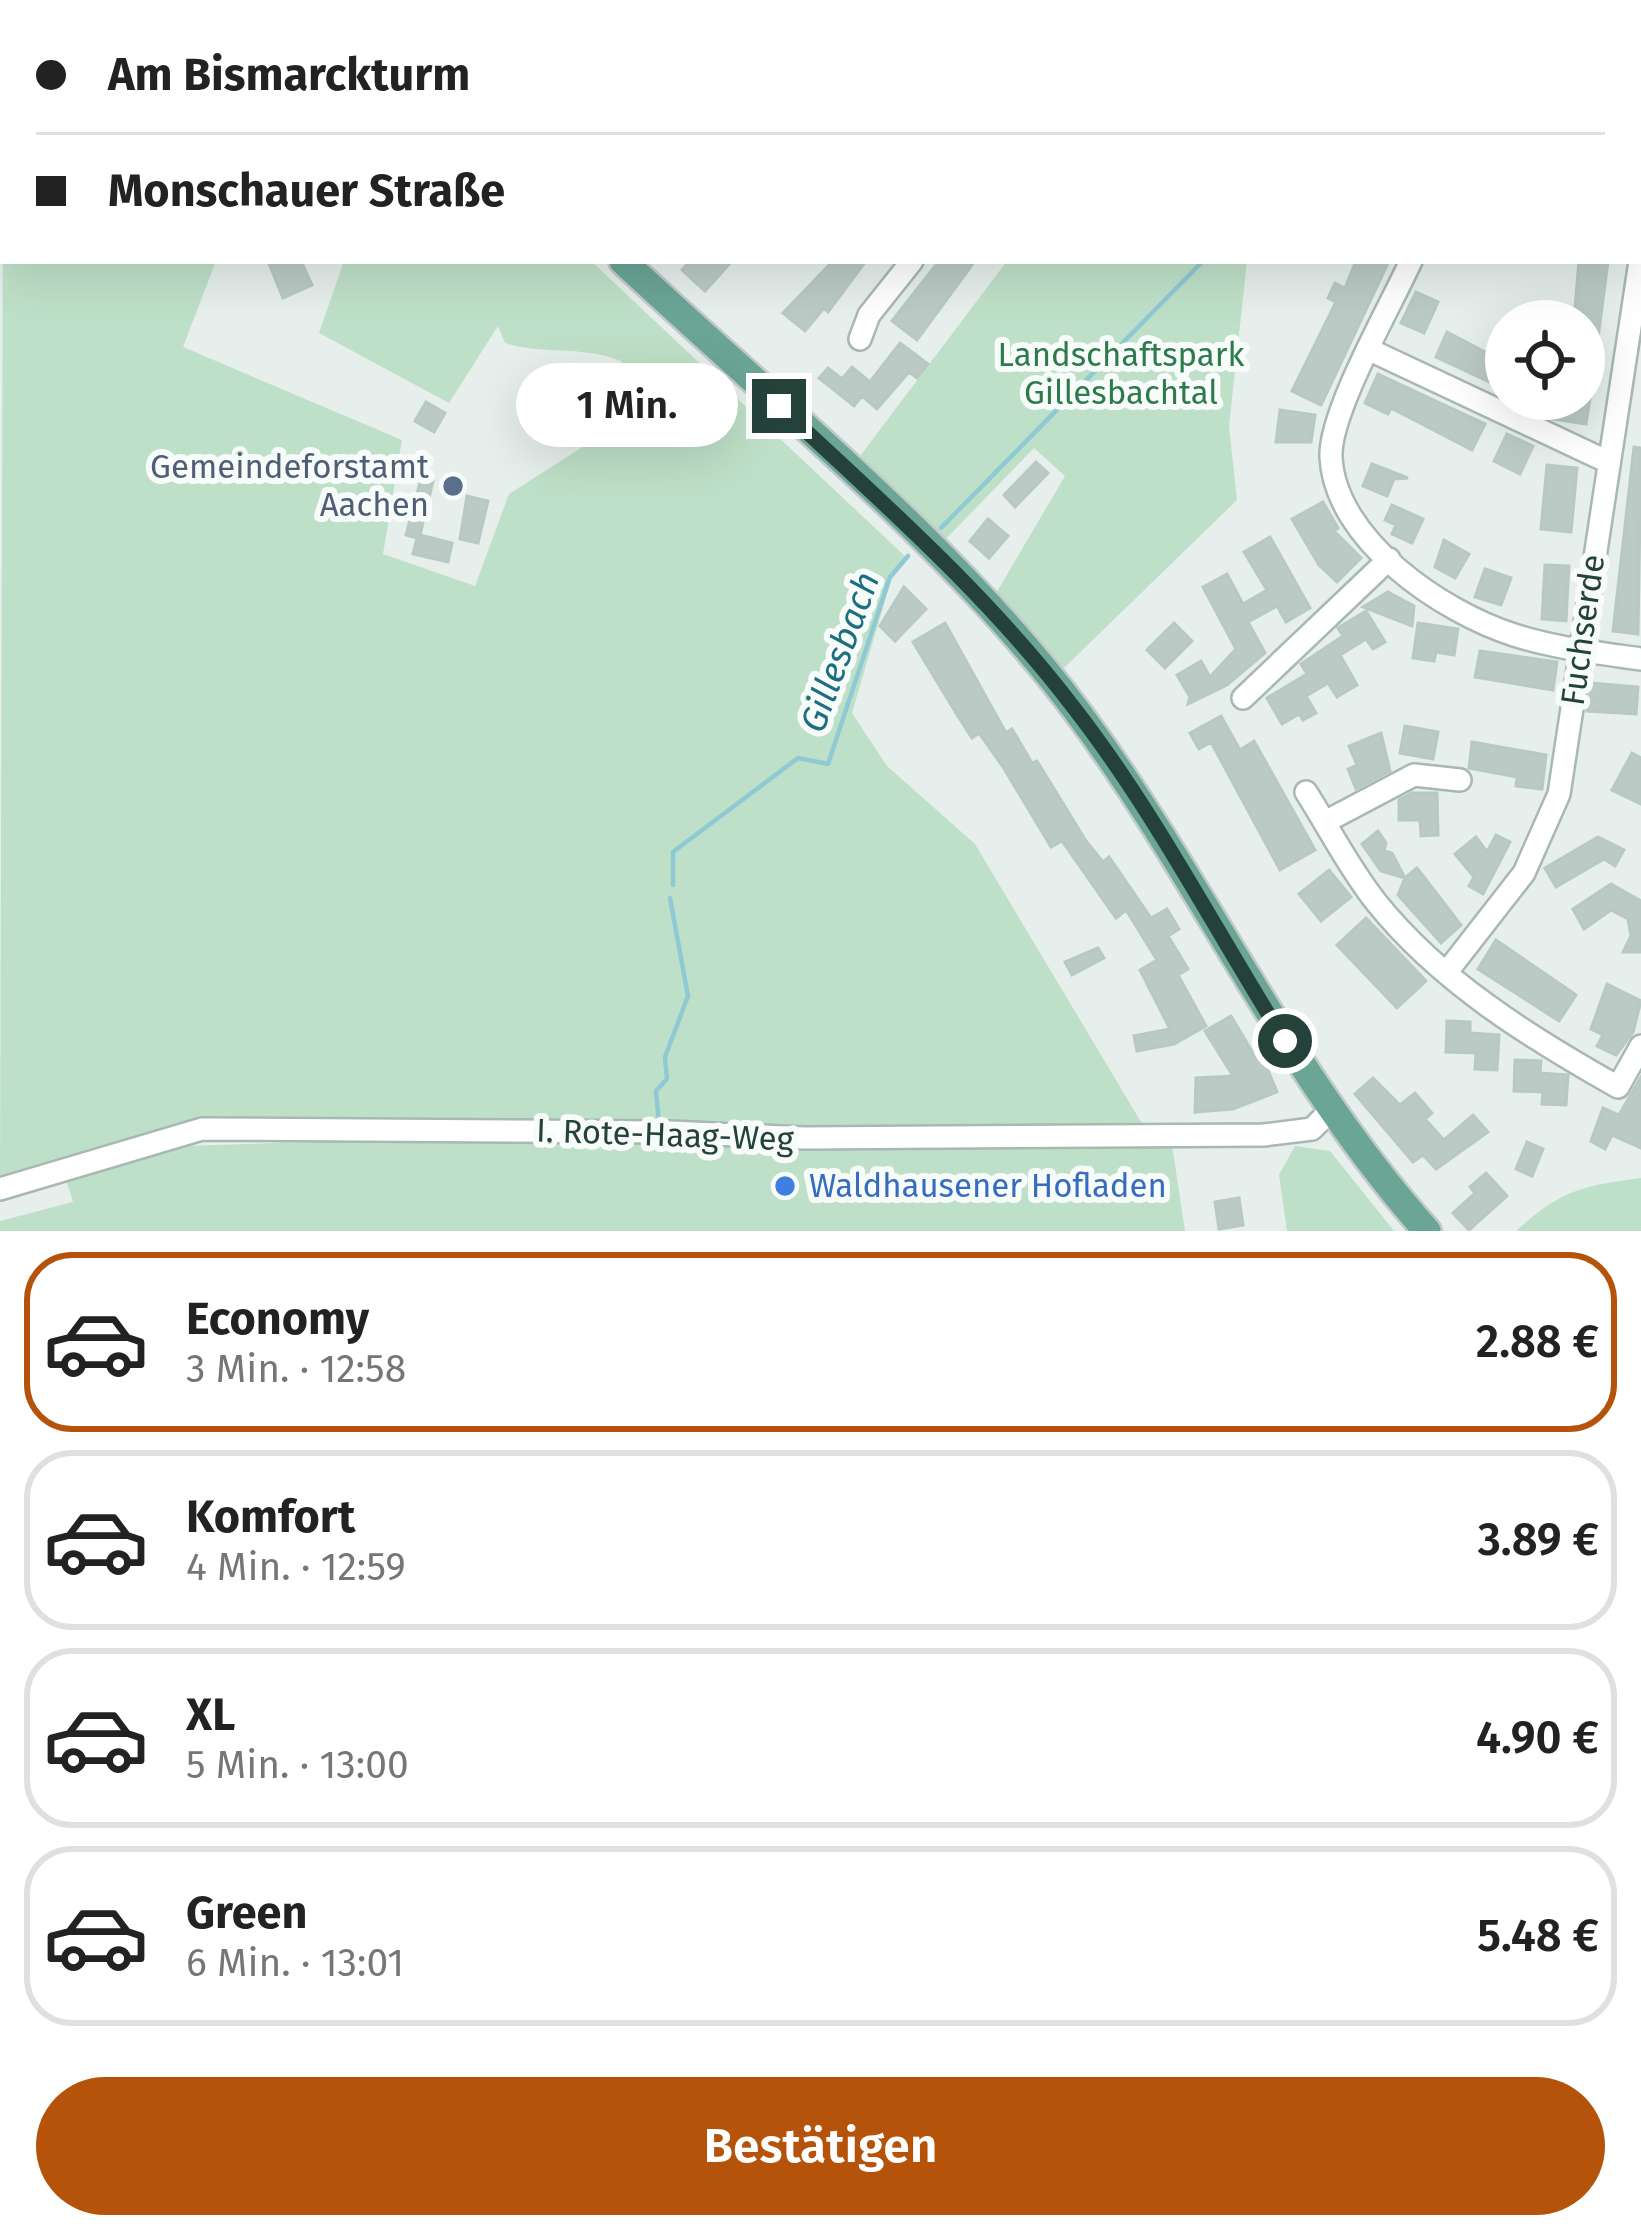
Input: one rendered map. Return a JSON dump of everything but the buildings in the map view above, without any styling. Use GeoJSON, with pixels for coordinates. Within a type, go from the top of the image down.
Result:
{"type":"FeatureCollection","features":[{"type":"Feature","properties":{"kind":"main road"},"geometry":{"type":"LineString","coordinates":[[626,264],[884,505],[1030,653],[1120,772],[1330,1111],[1427,1231]]}},
{"type":"Feature","properties":{"kind":"street"},"geometry":{"type":"LineString","coordinates":[[860,339],[869,315],[910,264]]}},
{"type":"Feature","properties":{"kind":"street"},"geometry":{"type":"LineString","coordinates":[[1410,264],[1336,422],[1330,454],[1338,491],[1389,559],[1474,619],[1516,636],[1641,659]]}},
{"type":"Feature","properties":{"kind":"street","name":"Fuchserde"},"geometry":{"type":"LineString","coordinates":[[1446,973],[1524,873],[1559,794],[1639,264]]}},
{"type":"Feature","properties":{"kind":"street"},"geometry":{"type":"LineString","coordinates":[[1370,350],[1606,461]]}},
{"type":"Feature","properties":{"kind":"street"},"geometry":{"type":"LineString","coordinates":[[1243,698],[1389,559]]}},
{"type":"Feature","properties":{"kind":"street"},"geometry":{"type":"LineString","coordinates":[[1325,822],[1414,775],[1460,780]]}},
{"type":"Feature","properties":{"kind":"street"},"geometry":{"type":"LineString","coordinates":[[1306,792],[1376,902],[1446,973],[1526,1035],[1618,1087],[1641,1046]]}},
{"type":"Feature","properties":{"kind":"street","name":"I. Rote-Haag-Weg"},"geometry":{"type":"LineString","coordinates":[[0,1189],[202,1129],[670,1132],[803,1138],[1295,1134],[1312,1129],[1330,1111]]}},
{"type":"Feature","properties":{"kind":"green space"},"geometry":{"type":"Polygon","coordinates":[[[3,264],[215,264],[183,347],[402,440],[383,554],[475,586],[509,494],[595,439],[634,390],[623,383],[621,361],[593,353],[505,343],[498,326],[449,403],[319,333],[343,264],[594,264],[908,559],[891,580],[852,713],[887,766],[975,844],[1144,1127],[838,1134],[185,1124],[61,1167],[0,1182],[3,264]]]}},
{"type":"Feature","properties":{"kind":"green space","name":"Landschaftspark Gillesbachtal"},"geometry":{"type":"Polygon","coordinates":[[[1005,264],[1247,264],[1229,426],[1237,500],[1064,668],[995,595],[1065,476],[1034,448],[942,543],[857,460],[1005,264]]]}},
{"type":"Feature","properties":{"kind":"green space"},"geometry":{"type":"Polygon","coordinates":[[[383,1140],[1172,1145],[1185,1231],[0,1231],[0,1221],[73,1202],[66,1180],[181,1146],[383,1140]]]}},
{"type":"Feature","properties":{"kind":"green space"},"geometry":{"type":"Polygon","coordinates":[[[1295,1146],[1330,1151],[1394,1231],[1287,1231],[1279,1175],[1295,1146]]]}},
{"type":"Feature","properties":{"kind":"green space"},"geometry":{"type":"Polygon","coordinates":[[[1641,1178],[1641,1231],[1516,1231],[1573,1192],[1641,1178]]]}},
{"type":"Feature","properties":{"kind":"waterway","name":"Gillesbach"},"geometry":{"type":"LineString","coordinates":[[941,528],[1200,264]]}},
{"type":"Feature","properties":{"kind":"waterway","name":"Gillesbach"},"geometry":{"type":"LineString","coordinates":[[673,885],[673,852],[798,758],[828,764],[890,577],[908,556]]}},
{"type":"Feature","properties":{"kind":"waterway","name":"Gillesbach"},"geometry":{"type":"LineString","coordinates":[[659,1123],[656,1091],[667,1079],[665,1057],[688,996],[670,898]]}},
{"type":"Feature","properties":{"kind":"place","name":"Gemeindeforstamt Aachen"},"geometry":{"type":"Point","coordinates":[453,486]}},
{"type":"Feature","properties":{"kind":"place","name":"Waldhausener Hofladen"},"geometry":{"type":"Point","coordinates":[785,1186]}},
{"type":"Feature","properties":{"kind":"route"},"geometry":{"type":"LineString","coordinates":[[779,406],[1003,620],[1074,707],[1168,845],[1285,1041]]}}]}
